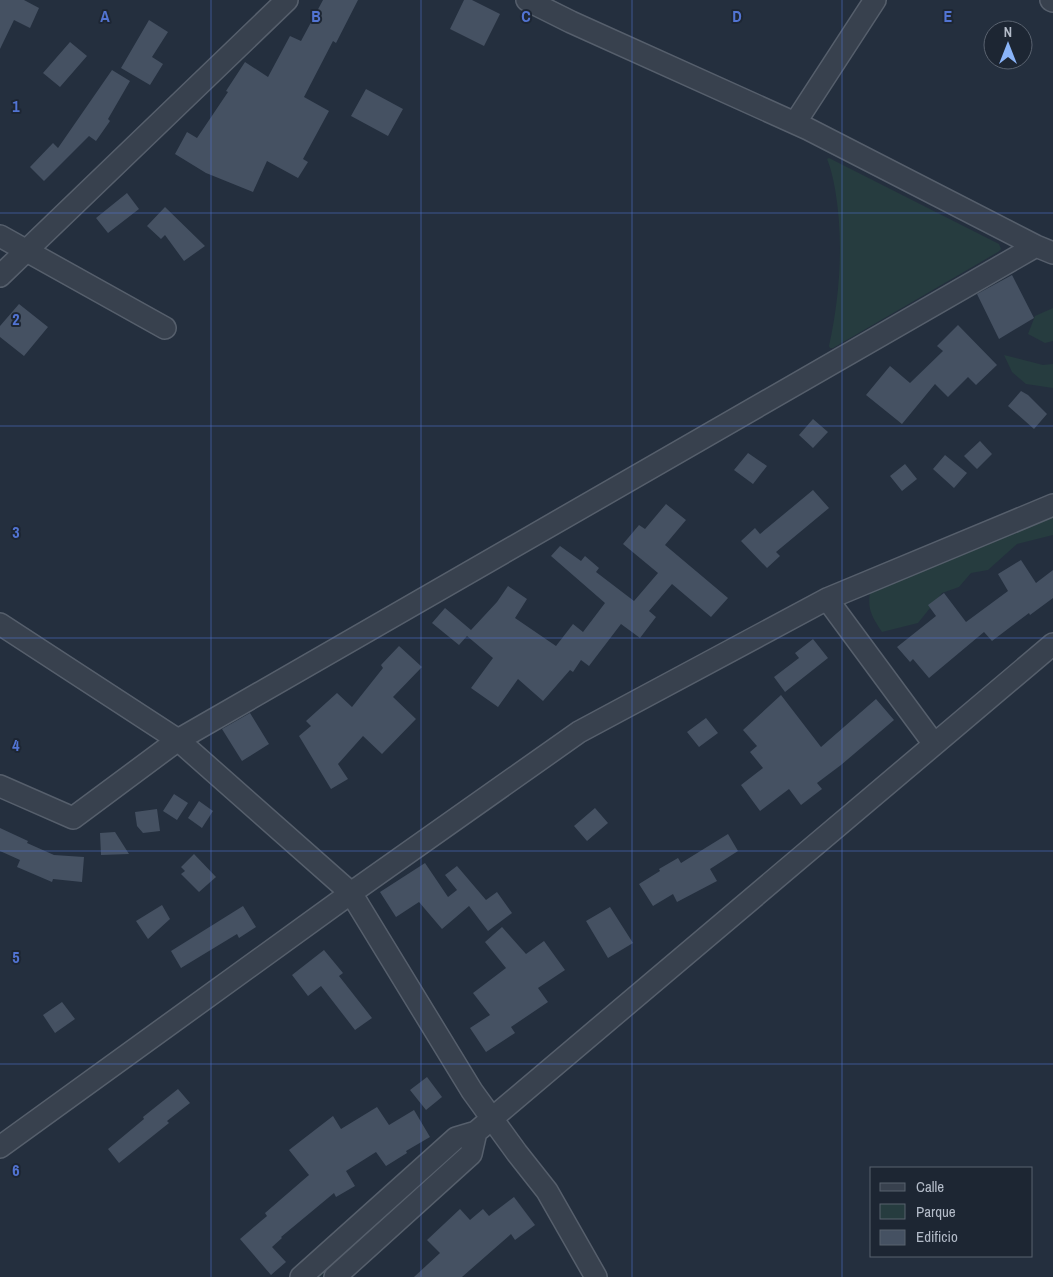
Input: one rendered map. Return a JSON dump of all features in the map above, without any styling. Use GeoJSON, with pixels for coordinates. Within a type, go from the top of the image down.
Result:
{"type":"FeatureCollection","features":[{"type":"Feature","properties":{"kind":"street"},"geometry":{"type":"LineString","coordinates":[[0,276],[287,0]]}},
{"type":"Feature","properties":{"kind":"street"},"geometry":{"type":"LineString","coordinates":[[527,0],[571,22],[794,123],[1044,249]]}},
{"type":"Feature","properties":{"kind":"street"},"geometry":{"type":"LineString","coordinates":[[794,123],[875,0]]}},
{"type":"Feature","properties":{"kind":"street"},"geometry":{"type":"LineString","coordinates":[[0,236],[165,328]]}},
{"type":"Feature","properties":{"kind":"street"},"geometry":{"type":"LineString","coordinates":[[0,786],[73,818],[178,740],[1044,249]]}},
{"type":"Feature","properties":{"kind":"street"},"geometry":{"type":"LineString","coordinates":[[0,1146],[351,893],[579,732],[827,599],[1053,505]]}},
{"type":"Feature","properties":{"kind":"street"},"geometry":{"type":"LineString","coordinates":[[827,599],[934,744]]}},
{"type":"Feature","properties":{"kind":"street"},"geometry":{"type":"LineString","coordinates":[[0,624],[178,740],[351,893],[472,1091],[517,1154],[547,1191],[596,1277]]}},
{"type":"Feature","properties":{"kind":"street"},"geometry":{"type":"LineString","coordinates":[[300,1277],[456,1138],[476,1132],[1053,644]]}},
{"type":"Feature","properties":{"kind":"street"},"geometry":{"type":"LineString","coordinates":[[335,1277],[471,1154],[476,1132]]}},
{"type":"Feature","properties":{"kind":"green space"},"geometry":{"type":"Polygon","coordinates":[[[829,158],[999,244],[1001,249],[833,348],[830,348],[840,268],[840,248],[838,208],[833,177],[827,159],[829,158]]]}},
{"type":"Feature","properties":{"kind":"green space"},"geometry":{"type":"Polygon","coordinates":[[[1053,308],[1053,341],[1045,343],[1028,334],[1035,316],[1053,308]]]}},
{"type":"Feature","properties":{"kind":"green space"},"geometry":{"type":"Polygon","coordinates":[[[1004,355],[1043,365],[1053,364],[1053,388],[1026,384],[1012,372],[1004,355]]]}},
{"type":"Feature","properties":{"kind":"green space"},"geometry":{"type":"Polygon","coordinates":[[[1053,500],[1053,535],[1017,544],[988,570],[971,573],[959,587],[942,593],[918,623],[882,632],[873,618],[870,607],[869,601],[873,579],[1053,500]]]}},
{"type":"Feature","properties":{"kind":"green space"},"geometry":{"type":"Polygon","coordinates":[[[464,1142],[468,1146],[320,1277],[313,1277],[464,1142]]]}},
{"type":"Feature","properties":{"kind":"building"},"geometry":{"type":"Polygon","coordinates":[[[0,0],[24,0],[39,8],[30,28],[14,20],[0,49],[0,0]]]}},
{"type":"Feature","properties":{"kind":"building"},"geometry":{"type":"Polygon","coordinates":[[[323,0],[358,0],[336,43],[333,41],[304,97],[329,111],[303,159],[308,162],[298,178],[267,161],[253,192],[206,173],[175,154],[187,132],[197,138],[228,92],[226,91],[245,62],[268,77],[290,36],[301,41],[323,0]]]}},
{"type":"Feature","properties":{"kind":"building"},"geometry":{"type":"Polygon","coordinates":[[[464,0],[472,0],[500,14],[484,46],[450,29],[464,0]]]}},
{"type":"Feature","properties":{"kind":"building"},"geometry":{"type":"Polygon","coordinates":[[[149,20],[168,32],[152,57],[163,64],[150,85],[121,68],[149,20]]]}},
{"type":"Feature","properties":{"kind":"building"},"geometry":{"type":"Polygon","coordinates":[[[70,42],[87,56],[60,87],[43,73],[70,42]]]}},
{"type":"Feature","properties":{"kind":"building"},"geometry":{"type":"Polygon","coordinates":[[[112,70],[130,81],[108,119],[110,121],[96,141],[89,136],[44,181],[30,167],[53,143],[58,148],[112,70]]]}},
{"type":"Feature","properties":{"kind":"building"},"geometry":{"type":"Polygon","coordinates":[[[366,89],[403,109],[388,136],[351,116],[366,89]]]}},
{"type":"Feature","properties":{"kind":"building"},"geometry":{"type":"Polygon","coordinates":[[[127,193],[139,209],[108,233],[96,218],[127,193]]]}},
{"type":"Feature","properties":{"kind":"building"},"geometry":{"type":"Polygon","coordinates":[[[165,207],[205,246],[184,261],[165,235],[161,239],[147,226],[165,207]]]}},
{"type":"Feature","properties":{"kind":"building"},"geometry":{"type":"Polygon","coordinates":[[[1012,275],[1034,318],[999,339],[977,294],[1012,275]]]}},
{"type":"Feature","properties":{"kind":"building"},"geometry":{"type":"Polygon","coordinates":[[[19,304],[48,327],[24,356],[0,337],[0,326],[19,304]]]}},
{"type":"Feature","properties":{"kind":"building"},"geometry":{"type":"Polygon","coordinates":[[[958,325],[997,365],[976,385],[968,377],[948,397],[935,384],[902,424],[866,395],[890,366],[910,383],[943,351],[937,346],[958,325]]]}},
{"type":"Feature","properties":{"kind":"building"},"geometry":{"type":"Polygon","coordinates":[[[1021,391],[1028,395],[1047,414],[1034,429],[1008,406],[1021,391]]]}},
{"type":"Feature","properties":{"kind":"building"},"geometry":{"type":"Polygon","coordinates":[[[813,419],[828,432],[813,448],[799,435],[813,419]]]}},
{"type":"Feature","properties":{"kind":"building"},"geometry":{"type":"Polygon","coordinates":[[[980,441],[992,454],[977,469],[964,456],[980,441]]]}},
{"type":"Feature","properties":{"kind":"building"},"geometry":{"type":"Polygon","coordinates":[[[748,453],[767,466],[753,484],[734,470],[748,453]]]}},
{"type":"Feature","properties":{"kind":"building"},"geometry":{"type":"Polygon","coordinates":[[[945,455],[967,473],[954,488],[933,469],[945,455]]]}},
{"type":"Feature","properties":{"kind":"building"},"geometry":{"type":"Polygon","coordinates":[[[905,464],[917,479],[902,491],[890,476],[905,464]]]}},
{"type":"Feature","properties":{"kind":"building"},"geometry":{"type":"Polygon","coordinates":[[[813,490],[829,508],[776,552],[780,556],[767,568],[741,541],[755,528],[760,534],[813,490]]]}},
{"type":"Feature","properties":{"kind":"building"},"geometry":{"type":"Polygon","coordinates":[[[666,504],[686,520],[665,545],[728,598],[711,617],[672,584],[649,611],[656,617],[640,638],[621,624],[589,666],[581,660],[573,672],[570,670],[543,701],[518,679],[498,707],[471,688],[493,658],[467,636],[459,645],[432,623],[445,608],[471,630],[497,602],[508,586],[527,599],[515,618],[556,646],[573,624],[583,632],[605,603],[551,556],[560,546],[581,561],[585,556],[599,568],[596,572],[634,601],[658,573],[623,544],[639,525],[645,529],[666,504]]]}},
{"type":"Feature","properties":{"kind":"building"},"geometry":{"type":"Polygon","coordinates":[[[1021,560],[1036,583],[1053,570],[1053,598],[1030,615],[1029,613],[992,641],[984,632],[929,678],[913,659],[910,662],[897,647],[936,616],[928,605],[944,593],[966,622],[1008,591],[998,574],[1021,560]]]}},
{"type":"Feature","properties":{"kind":"building"},"geometry":{"type":"Polygon","coordinates":[[[813,639],[828,658],[785,692],[774,677],[799,658],[795,653],[813,639]]]}},
{"type":"Feature","properties":{"kind":"building"},"geometry":{"type":"Polygon","coordinates":[[[399,646],[422,667],[393,697],[416,719],[382,754],[363,736],[338,764],[348,779],[331,789],[299,736],[311,726],[306,721],[337,693],[352,707],[383,668],[381,665],[399,646]]]}},
{"type":"Feature","properties":{"kind":"building"},"geometry":{"type":"Polygon","coordinates":[[[781,695],[821,747],[876,699],[894,720],[817,783],[822,789],[801,805],[789,789],[760,811],[741,785],[763,768],[750,752],[757,746],[743,730],[781,695]]]}},
{"type":"Feature","properties":{"kind":"building"},"geometry":{"type":"Polygon","coordinates":[[[250,713],[269,744],[242,761],[222,729],[250,713]]]}},
{"type":"Feature","properties":{"kind":"building"},"geometry":{"type":"Polygon","coordinates":[[[706,718],[718,733],[699,747],[687,732],[706,718]]]}},
{"type":"Feature","properties":{"kind":"building"},"geometry":{"type":"Polygon","coordinates":[[[174,794],[188,803],[177,820],[163,811],[174,794]]]}},
{"type":"Feature","properties":{"kind":"building"},"geometry":{"type":"Polygon","coordinates":[[[199,801],[213,811],[202,828],[188,818],[199,801]]]}},
{"type":"Feature","properties":{"kind":"building"},"geometry":{"type":"Polygon","coordinates":[[[595,808],[608,823],[587,841],[574,826],[595,808]]]}},
{"type":"Feature","properties":{"kind":"building"},"geometry":{"type":"Polygon","coordinates":[[[157,809],[160,831],[143,833],[137,826],[135,812],[157,809]]]}},
{"type":"Feature","properties":{"kind":"building"},"geometry":{"type":"Polygon","coordinates":[[[0,828],[54,855],[84,857],[82,882],[53,879],[52,882],[17,867],[20,860],[0,851],[0,828]]]}},
{"type":"Feature","properties":{"kind":"building"},"geometry":{"type":"Polygon","coordinates":[[[115,832],[129,854],[101,855],[100,833],[115,832]]]}},
{"type":"Feature","properties":{"kind":"building"},"geometry":{"type":"Polygon","coordinates":[[[728,834],[738,851],[710,869],[717,881],[677,902],[673,894],[653,906],[639,884],[678,858],[681,863],[728,834]]]}},
{"type":"Feature","properties":{"kind":"building"},"geometry":{"type":"Polygon","coordinates":[[[194,854],[216,877],[199,892],[181,874],[185,871],[181,867],[194,854]]]}},
{"type":"Feature","properties":{"kind":"building"},"geometry":{"type":"Polygon","coordinates":[[[425,863],[448,897],[457,890],[445,875],[457,866],[486,900],[497,892],[512,913],[488,931],[469,906],[442,929],[419,902],[396,917],[380,892],[425,863]]]}},
{"type":"Feature","properties":{"kind":"building"},"geometry":{"type":"Polygon","coordinates":[[[162,905],[170,919],[148,939],[136,921],[162,905]]]}},
{"type":"Feature","properties":{"kind":"building"},"geometry":{"type":"Polygon","coordinates":[[[243,906],[256,927],[239,938],[237,934],[181,968],[171,951],[243,906]]]}},
{"type":"Feature","properties":{"kind":"building"},"geometry":{"type":"Polygon","coordinates":[[[610,907],[633,943],[608,958],[586,921],[610,907]]]}},
{"type":"Feature","properties":{"kind":"building"},"geometry":{"type":"Polygon","coordinates":[[[502,927],[526,954],[544,941],[565,970],[538,988],[548,1002],[511,1027],[515,1033],[486,1052],[470,1028],[490,1015],[473,993],[506,968],[485,942],[502,927]]]}},
{"type":"Feature","properties":{"kind":"building"},"geometry":{"type":"Polygon","coordinates":[[[324,950],[343,973],[339,976],[372,1018],[355,1030],[321,986],[308,996],[292,975],[324,950]]]}},
{"type":"Feature","properties":{"kind":"building"},"geometry":{"type":"Polygon","coordinates":[[[62,1002],[75,1019],[55,1033],[43,1015],[62,1002]]]}},
{"type":"Feature","properties":{"kind":"building"},"geometry":{"type":"Polygon","coordinates":[[[427,1077],[442,1097],[426,1110],[410,1090],[427,1077]]]}},
{"type":"Feature","properties":{"kind":"building"},"geometry":{"type":"Polygon","coordinates":[[[178,1089],[190,1103],[167,1121],[169,1123],[119,1163],[108,1149],[144,1119],[143,1117],[178,1089]]]}},
{"type":"Feature","properties":{"kind":"building"},"geometry":{"type":"Polygon","coordinates":[[[377,1107],[389,1125],[414,1110],[430,1137],[406,1151],[407,1153],[386,1166],[376,1152],[346,1171],[355,1186],[336,1197],[334,1193],[281,1237],[272,1247],[286,1262],[271,1275],[240,1239],[267,1216],[265,1213],[309,1175],[289,1150],[333,1116],[341,1129],[377,1107]]]}},
{"type":"Feature","properties":{"kind":"building"},"geometry":{"type":"Polygon","coordinates":[[[514,1197],[535,1225],[515,1240],[511,1234],[462,1277],[414,1277],[440,1253],[427,1240],[460,1209],[470,1220],[483,1209],[489,1216],[514,1197]]]}}]}
